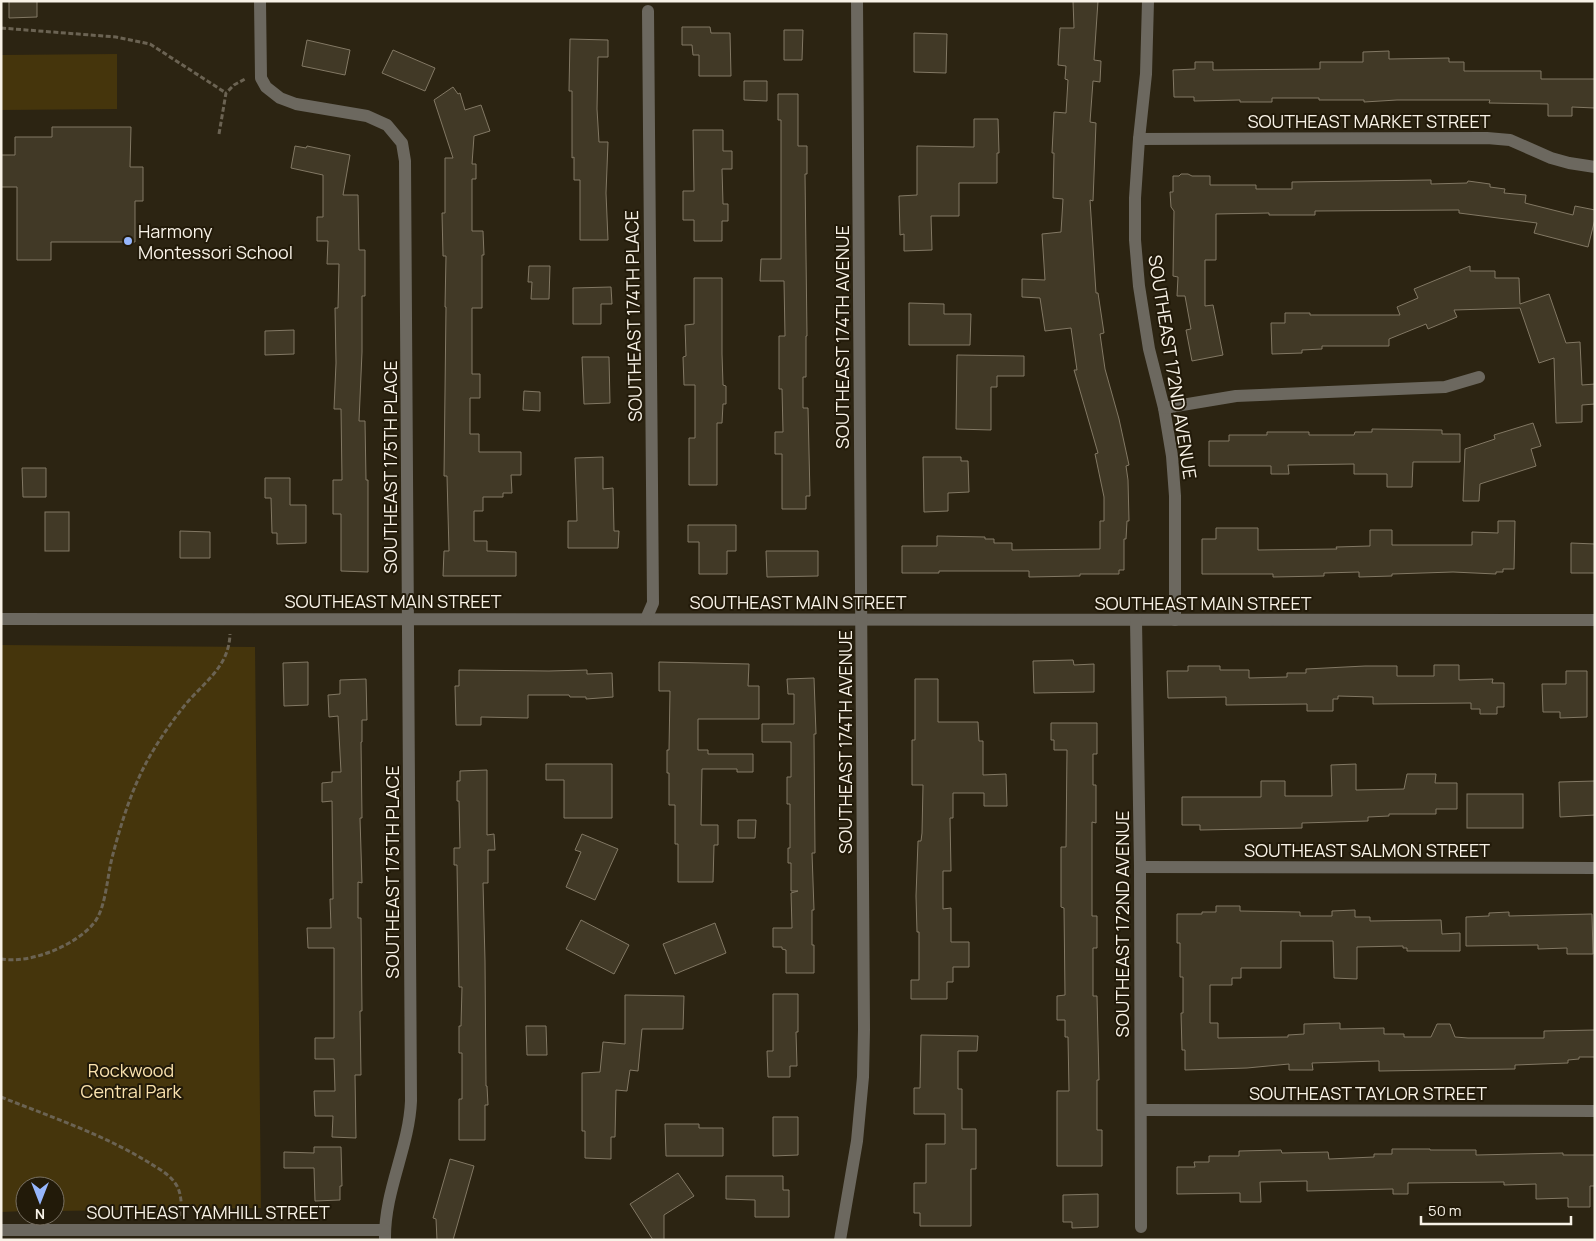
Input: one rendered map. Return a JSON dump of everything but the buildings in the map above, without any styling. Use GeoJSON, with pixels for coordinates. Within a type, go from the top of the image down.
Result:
{"type":"FeatureCollection","features":[{"type":"Feature","properties":{"kind":"street"},"geometry":{"type":"LineString","coordinates":[[260,1],[261,78]]}},
{"type":"Feature","properties":{"kind":"street","name":"SOUTHEAST 174TH AVENUE"},"geometry":{"type":"LineString","coordinates":[[840,1240],[857,1141],[863,1077],[864,1029],[856,1]]}},
{"type":"Feature","properties":{"kind":"street","name":"SOUTHEAST 172ND AVENUE"},"geometry":{"type":"LineString","coordinates":[[1148,1],[1146,74],[1135,198],[1135,240],[1139,286],[1149,349],[1164,408],[1172,456],[1175,496],[1175,620]]}},
{"type":"Feature","properties":{"kind":"street","name":"SOUTHEAST 174TH PLACE"},"geometry":{"type":"LineString","coordinates":[[646,619],[653,603],[648,11]]}},
{"type":"Feature","properties":{"kind":"street","name":"SOUTHEAST 175TH PLACE"},"geometry":{"type":"LineString","coordinates":[[261,78],[266,87],[280,98],[296,104],[367,116],[387,125],[402,142],[405,171],[411,1100],[409,1129],[394,1177],[385,1235]]}},
{"type":"Feature","properties":{"kind":"street","name":"SOUTHEAST MARKET STREET"},"geometry":{"type":"LineString","coordinates":[[1139,139],[1487,138],[1510,140],[1551,158],[1595,167]]}},
{"type":"Feature","properties":{"kind":"street"},"geometry":{"type":"LineString","coordinates":[[1164,408],[1236,396],[1445,387],[1479,377]]}},
{"type":"Feature","properties":{"kind":"street","name":"SOUTHEAST MAIN STREET"},"geometry":{"type":"LineString","coordinates":[[1,619],[1595,620]]}},
{"type":"Feature","properties":{"kind":"street","name":"SOUTHEAST 172ND AVENUE"},"geometry":{"type":"LineString","coordinates":[[1136,620],[1140,867],[1141,1227]]}},
{"type":"Feature","properties":{"kind":"street","name":"SOUTHEAST SALMON STREET"},"geometry":{"type":"LineString","coordinates":[[1140,867],[1595,868]]}},
{"type":"Feature","properties":{"kind":"street","name":"SOUTHEAST TAYLOR STREET"},"geometry":{"type":"LineString","coordinates":[[1141,1110],[1595,1110]]}},
{"type":"Feature","properties":{"kind":"street","name":"SOUTHEAST YAMHILL STREET"},"geometry":{"type":"LineString","coordinates":[[1,1230],[93,1235],[183,1230],[385,1235]]}},
{"type":"Feature","properties":{"kind":"path"},"geometry":{"type":"LineString","coordinates":[[1,28],[116,37],[150,44],[226,93]]}},
{"type":"Feature","properties":{"kind":"path"},"geometry":{"type":"LineString","coordinates":[[219,134],[226,93],[234,85],[245,79],[261,78]]}},
{"type":"Feature","properties":{"kind":"path"},"geometry":{"type":"LineString","coordinates":[[1,959],[17,960],[46,954],[84,933],[95,922],[102,907],[112,857],[127,807],[139,778],[168,728],[221,664],[230,646],[230,619]]}},
{"type":"Feature","properties":{"kind":"path"},"geometry":{"type":"LineString","coordinates":[[1,1097],[96,1135],[133,1153],[167,1174],[179,1191],[183,1230]]}},
{"type":"Feature","properties":{"kind":"green space"},"geometry":{"type":"Polygon","coordinates":[[[117,54],[117,109],[1,110],[1,55],[117,54]]]}},
{"type":"Feature","properties":{"kind":"green space","name":"Rockwood Central Park"},"geometry":{"type":"Polygon","coordinates":[[[1,645],[255,647],[261,1208],[65,1211],[65,1176],[15,1176],[15,1211],[1,1212],[1,645]]]}},
{"type":"Feature","properties":{"kind":"place","name":"Harmony Montessori School"},"geometry":{"type":"Point","coordinates":[128,241]}}]}
